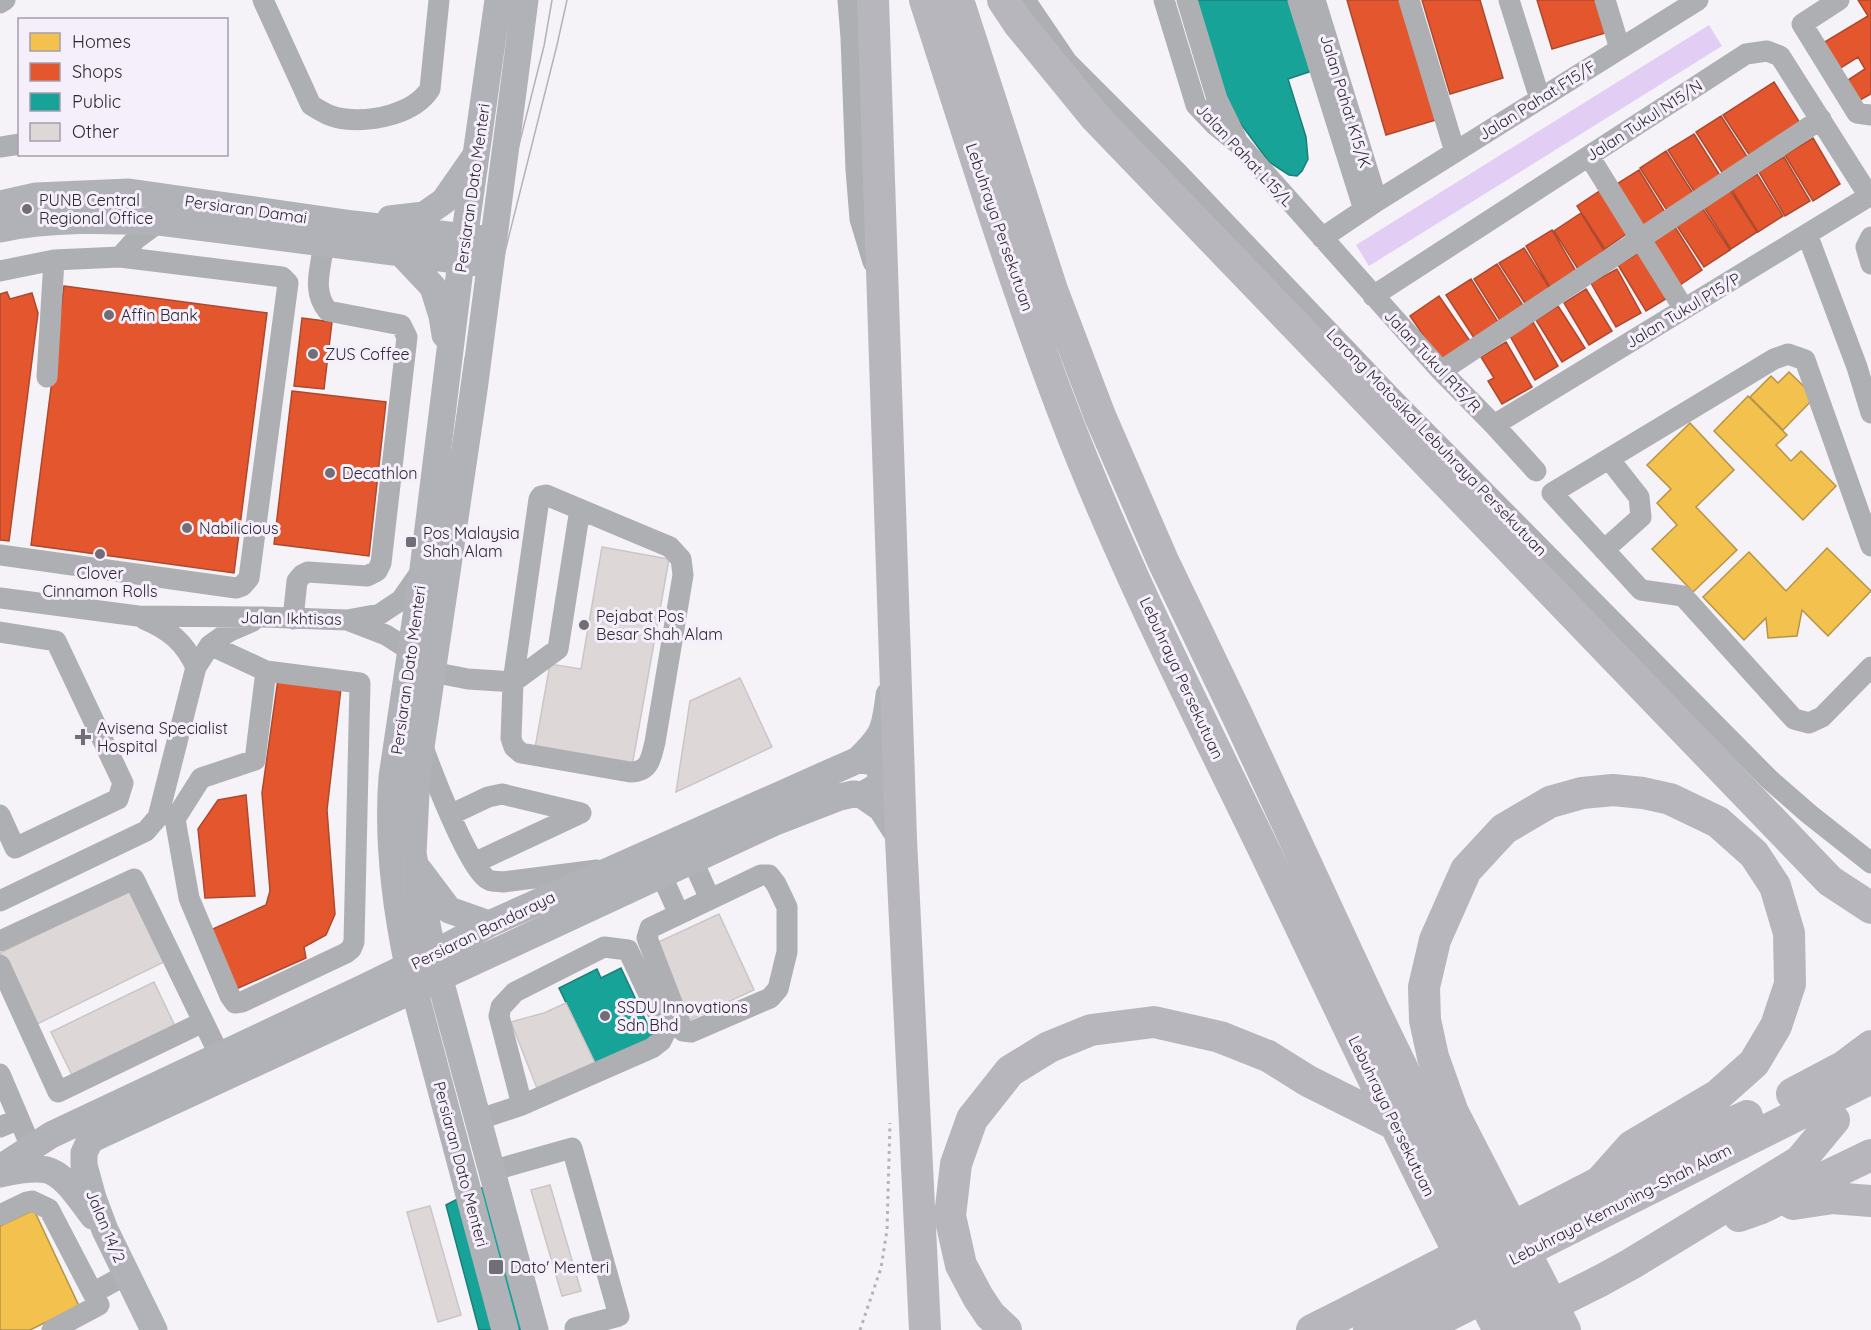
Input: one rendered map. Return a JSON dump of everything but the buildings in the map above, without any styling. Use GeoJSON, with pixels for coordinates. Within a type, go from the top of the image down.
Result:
{"type":"FeatureCollection","features":[{"type":"Feature","properties":{"kind":"highway"},"geometry":{"type":"LineString","coordinates":[[873,0],[901,839],[926,1330]]}},
{"type":"Feature","properties":{"kind":"highway","name":"Lebuhraya Persekutuan"},"geometry":{"type":"LineString","coordinates":[[925,0],[1013,270],[1058,398],[1102,504],[1209,737],[1452,1240],[1500,1330]]}},
{"type":"Feature","properties":{"kind":"highway","name":"Lebuhraya Persekutuan"},"geometry":{"type":"LineString","coordinates":[[958,0],[1052,290],[1100,416],[1163,561],[1373,1008],[1515,1300],[1532,1330]]}},
{"type":"Feature","properties":{"kind":"highway"},"geometry":{"type":"LineString","coordinates":[[1003,0],[1096,118],[1830,880],[1871,908]]}},
{"type":"Feature","properties":{"kind":"highway"},"geometry":{"type":"LineString","coordinates":[[1452,1110],[1433,1057],[1425,1020],[1424,987],[1435,940],[1466,870],[1504,830],[1550,802],[1582,793],[1613,790],[1642,793],[1670,799],[1718,822],[1754,854],[1775,886],[1789,933],[1790,984],[1776,1026],[1754,1063],[1718,1095],[1632,1146],[1600,1182]]}},
{"type":"Feature","properties":{"kind":"highway"},"geometry":{"type":"LineString","coordinates":[[1373,1008],[1424,1055],[1565,1330]]}},
{"type":"Feature","properties":{"kind":"highway"},"geometry":{"type":"LineString","coordinates":[[1006,1330],[990,1315],[962,1265],[950,1216],[956,1164],[972,1119],[1010,1071],[1049,1047],[1091,1030],[1154,1022],[1220,1036],[1268,1056],[1308,1081],[1396,1125]]}},
{"type":"Feature","properties":{"kind":"highway"},"geometry":{"type":"LineString","coordinates":[[1312,1330],[1361,1320],[1600,1182],[1862,1069],[1871,1046]]}},
{"type":"Feature","properties":{"kind":"highway","name":"Lebuhraya Kemuning–Shah Alam"},"geometry":{"type":"LineString","coordinates":[[1419,1330],[1862,1069]]}},
{"type":"Feature","properties":{"kind":"highway","name":"Lebuhraya Kemuning–Shah Alam"},"geometry":{"type":"LineString","coordinates":[[1361,1320],[1576,1238],[1871,1101]]}},
{"type":"Feature","properties":{"kind":"highway"},"geometry":{"type":"LineString","coordinates":[[1500,1330],[1598,1282],[1800,1161],[1834,1120]]}},
{"type":"Feature","properties":{"kind":"highway"},"geometry":{"type":"LineString","coordinates":[[1675,1237],[1759,1209],[1871,1155]]}},
{"type":"Feature","properties":{"kind":"highway"},"geometry":{"type":"LineString","coordinates":[[1759,1209],[1833,1198],[1871,1201]]}},
{"type":"Feature","properties":{"kind":"main road","name":"Persiaran Dato Menteri"},"geometry":{"type":"LineString","coordinates":[[498,0],[389,811],[397,912],[411,978],[505,1330]]}},
{"type":"Feature","properties":{"kind":"main road","name":"Persiaran Dato Menteri"},"geometry":{"type":"LineString","coordinates":[[525,0],[472,401],[417,774],[413,854],[450,1021],[535,1330]]}},
{"type":"Feature","properties":{"kind":"main road"},"geometry":{"type":"LineString","coordinates":[[353,224],[424,214],[444,201],[477,154]]}},
{"type":"Feature","properties":{"kind":"main road","name":"Persiaran Damai"},"geometry":{"type":"LineString","coordinates":[[0,204],[36,196],[129,192],[353,224],[463,249],[491,252]]}},
{"type":"Feature","properties":{"kind":"main road","name":"Persiaran Damai"},"geometry":{"type":"LineString","coordinates":[[0,229],[24,224],[109,220],[159,222],[401,253],[463,249]]}},
{"type":"Feature","properties":{"kind":"main road"},"geometry":{"type":"LineString","coordinates":[[401,253],[433,287],[442,316],[448,360]]}},
{"type":"Feature","properties":{"kind":"main road","name":"Persiaran Bandaraya"},"geometry":{"type":"LineString","coordinates":[[436,966],[489,924],[858,760],[876,742],[886,723],[894,643]]}},
{"type":"Feature","properties":{"kind":"main road"},"geometry":{"type":"LineString","coordinates":[[858,760],[875,763],[881,775],[881,781],[877,787],[862,795],[881,808],[901,839]]}},
{"type":"Feature","properties":{"kind":"main road","name":"Persiaran Bandaraya"},"geometry":{"type":"LineString","coordinates":[[111,1129],[436,966],[500,948],[772,823],[840,797],[853,794],[862,795]]}},
{"type":"Feature","properties":{"kind":"main road"},"geometry":{"type":"LineString","coordinates":[[415,864],[449,910],[489,924]]}},
{"type":"Feature","properties":{"kind":"main road"},"geometry":{"type":"LineString","coordinates":[[399,924],[385,965],[368,999],[413,1026],[439,1084]]}},
{"type":"Feature","properties":{"kind":"main road"},"geometry":{"type":"LineString","coordinates":[[450,1021],[466,984],[500,948]]}},
{"type":"Feature","properties":{"kind":"main road","name":"Persiaran Bandaraya"},"geometry":{"type":"LineString","coordinates":[[0,1168],[51,1135],[220,1056],[368,999]]}},
{"type":"Feature","properties":{"kind":"main road","name":"Jalan 14/2"},"geometry":{"type":"LineString","coordinates":[[111,1129],[90,1140],[84,1154],[84,1165],[105,1230],[154,1330]]}},
{"type":"Feature","properties":{"kind":"main road"},"geometry":{"type":"LineString","coordinates":[[0,1174],[34,1169],[47,1170],[64,1182],[105,1230]]}},
{"type":"Feature","properties":{"kind":"street"},"geometry":{"type":"LineString","coordinates":[[0,3],[5,0]]}},
{"type":"Feature","properties":{"kind":"street"},"geometry":{"type":"LineString","coordinates":[[262,0],[311,105],[325,114],[344,119],[365,120],[383,117],[416,104],[430,89],[439,0]]}},
{"type":"Feature","properties":{"kind":"street"},"geometry":{"type":"LineString","coordinates":[[848,0],[860,219],[884,303]]}},
{"type":"Feature","properties":{"kind":"street","name":"Lorong Motosikal Lebuhraya Persekutuan"},"geometry":{"type":"LineString","coordinates":[[1025,0],[1067,63],[1179,174],[1395,401],[1769,779],[1871,863]]}},
{"type":"Feature","properties":{"kind":"street","name":"Jalan Pahat L15/L"},"geometry":{"type":"LineString","coordinates":[[1164,0],[1196,105],[1215,125],[1240,145],[1373,296]]}},
{"type":"Feature","properties":{"kind":"street"},"geometry":{"type":"LineString","coordinates":[[1187,0],[1217,99],[1240,145]]}},
{"type":"Feature","properties":{"kind":"street"},"geometry":{"type":"LineString","coordinates":[[1298,0],[1370,205],[1322,238]]}},
{"type":"Feature","properties":{"kind":"street","name":"Jalan Pahat K15/K"},"geometry":{"type":"LineString","coordinates":[[1315,0],[1370,205]]}},
{"type":"Feature","properties":{"kind":"street"},"geometry":{"type":"LineString","coordinates":[[1409,0],[1455,152]]}},
{"type":"Feature","properties":{"kind":"street"},"geometry":{"type":"LineString","coordinates":[[1509,0],[1540,99]]}},
{"type":"Feature","properties":{"kind":"street"},"geometry":{"type":"LineString","coordinates":[[1605,0],[1620,49]]}},
{"type":"Feature","properties":{"kind":"street","name":"Jalan Pahat F15/F"},"geometry":{"type":"LineString","coordinates":[[1370,205],[1698,0]]}},
{"type":"Feature","properties":{"kind":"street"},"geometry":{"type":"LineString","coordinates":[[1839,0],[1802,24],[1857,113],[1871,115]]}},
{"type":"Feature","properties":{"kind":"street","name":"Jalan Tukul N15/N"},"geometry":{"type":"LineString","coordinates":[[1373,296],[1746,54],[1767,51],[1780,56],[1870,195]]}},
{"type":"Feature","properties":{"kind":"street"},"geometry":{"type":"LineString","coordinates":[[1441,371],[1821,119]]}},
{"type":"Feature","properties":{"kind":"street"},"geometry":{"type":"LineString","coordinates":[[0,147],[18,144]]}},
{"type":"Feature","properties":{"kind":"street"},"geometry":{"type":"LineString","coordinates":[[1589,156],[1684,309]]}},
{"type":"Feature","properties":{"kind":"street","name":"Jalan Tukul P15/P"},"geometry":{"type":"LineString","coordinates":[[1494,425],[1870,195]]}},
{"type":"Feature","properties":{"kind":"street"},"geometry":{"type":"LineString","coordinates":[[120,257],[136,240],[159,222]]}},
{"type":"Feature","properties":{"kind":"street"},"geometry":{"type":"LineString","coordinates":[[1807,234],[1864,364],[1871,413]]}},
{"type":"Feature","properties":{"kind":"street"},"geometry":{"type":"LineString","coordinates":[[1871,237],[1866,247],[1871,264]]}},
{"type":"Feature","properties":{"kind":"street"},"geometry":{"type":"LineString","coordinates":[[293,619],[297,581],[302,575],[308,572],[367,576],[377,571],[381,563],[407,337],[402,325],[328,311],[320,302],[317,290],[324,243]]}},
{"type":"Feature","properties":{"kind":"street"},"geometry":{"type":"LineString","coordinates":[[0,271],[54,260],[120,257],[282,278],[288,283],[249,578],[246,584],[236,588],[0,555]]}},
{"type":"Feature","properties":{"kind":"street"},"geometry":{"type":"LineString","coordinates":[[46,377],[54,260]]}},
{"type":"Feature","properties":{"kind":"street","name":"Jalan Tukul R15/R"},"geometry":{"type":"LineString","coordinates":[[1373,296],[1536,471]]}},
{"type":"Feature","properties":{"kind":"street"},"geometry":{"type":"LineString","coordinates":[[1870,537],[1864,505],[1805,360],[1788,354],[1774,358],[1552,493],[1641,590],[1683,596],[1794,719],[1809,723],[1822,717],[1871,667]]}},
{"type":"Feature","properties":{"kind":"street"},"geometry":{"type":"LineString","coordinates":[[1604,550],[1641,517],[1639,497],[1609,459]]}},
{"type":"Feature","properties":{"kind":"street"},"geometry":{"type":"LineString","coordinates":[[546,495],[670,547],[676,553],[683,568],[655,742],[649,764],[645,768],[637,772],[630,772],[521,753],[514,747],[511,738],[513,682],[541,496],[546,495]]}},
{"type":"Feature","properties":{"kind":"street"},"geometry":{"type":"LineString","coordinates":[[432,672],[468,679],[513,682],[558,649],[579,509]]}},
{"type":"Feature","properties":{"kind":"street","name":"Jalan Ikhtisas"},"geometry":{"type":"LineString","coordinates":[[0,598],[138,616],[347,620],[380,614],[401,600],[423,569]]}},
{"type":"Feature","properties":{"kind":"street"},"geometry":{"type":"LineString","coordinates":[[1563,571],[1570,608]]}},
{"type":"Feature","properties":{"kind":"street"},"geometry":{"type":"LineString","coordinates":[[0,901],[146,831],[153,825],[158,817],[196,667],[210,645],[230,631],[262,617],[236,588]]}},
{"type":"Feature","properties":{"kind":"street","name":"Jalan Ikhtisas"},"geometry":{"type":"LineString","coordinates":[[138,616],[162,626],[181,642],[196,667]]}},
{"type":"Feature","properties":{"kind":"street"},"geometry":{"type":"LineString","coordinates":[[347,620],[386,635],[411,651]]}},
{"type":"Feature","properties":{"kind":"street"},"geometry":{"type":"LineString","coordinates":[[0,632],[56,641],[123,783],[118,799],[15,848],[0,815]]}},
{"type":"Feature","properties":{"kind":"street"},"geometry":{"type":"LineString","coordinates":[[210,645],[266,671],[360,683],[354,942],[346,953],[235,1004],[189,898],[175,819],[201,778],[255,760],[266,671]]}},
{"type":"Feature","properties":{"kind":"street"},"geometry":{"type":"LineString","coordinates":[[422,743],[450,815],[477,870],[488,880],[503,882],[615,868]]}},
{"type":"Feature","properties":{"kind":"street"},"geometry":{"type":"LineString","coordinates":[[450,815],[488,797],[502,794],[581,813],[474,863]]}},
{"type":"Feature","properties":{"kind":"street"},"geometry":{"type":"LineString","coordinates":[[692,860],[710,899]]}},
{"type":"Feature","properties":{"kind":"street"},"geometry":{"type":"LineString","coordinates":[[661,874],[679,914]]}},
{"type":"Feature","properties":{"kind":"street"},"geometry":{"type":"LineString","coordinates":[[761,875],[769,875],[787,907],[787,952],[778,989],[770,998],[691,1032],[683,1031],[647,938],[650,928],[710,899],[761,875]]}},
{"type":"Feature","properties":{"kind":"street"},"geometry":{"type":"LineString","coordinates":[[0,941],[134,879],[220,1056]]}},
{"type":"Feature","properties":{"kind":"street"},"geometry":{"type":"LineString","coordinates":[[477,1120],[522,1106],[652,1048],[661,1041],[666,1031],[628,950],[604,947],[515,992],[501,1006],[499,1016],[522,1106]]}},
{"type":"Feature","properties":{"kind":"street"},"geometry":{"type":"LineString","coordinates":[[0,965],[58,1092],[203,1022]]}},
{"type":"Feature","properties":{"kind":"street"},"geometry":{"type":"LineString","coordinates":[[0,1074],[9,1123],[31,1147]]}},
{"type":"Feature","properties":{"kind":"street"},"geometry":{"type":"LineString","coordinates":[[491,1170],[572,1148],[621,1323],[575,1328]]}},
{"type":"Feature","properties":{"kind":"street"},"geometry":{"type":"LineString","coordinates":[[0,1215],[27,1202],[49,1209],[99,1305],[52,1330]]}},
{"type":"Feature","properties":{"kind":"street"},"geometry":{"type":"LineString","coordinates":[[93,1293],[127,1275]]}},
{"type":"Feature","properties":{"kind":"path"},"geometry":{"type":"LineString","coordinates":[[860,1330],[881,1268],[887,1230],[890,1117]]}},
{"type":"Feature","properties":{"kind":"shaded area"},"geometry":{"type":"Polygon","coordinates":[[[1709,25],[1722,46],[1369,266],[1356,245],[1709,25]]]}},
{"type":"Feature","properties":{"kind":"tram line"},"geometry":{"type":"LineString","coordinates":[[405,786],[465,359],[544,46],[552,0]]}},
{"type":"Feature","properties":{"kind":"tram line"},"geometry":{"type":"LineString","coordinates":[[523,1330],[428,973],[413,899],[412,794],[461,489],[477,363],[567,0]]}},
{"type":"Feature","properties":{"kind":"tram line"},"geometry":{"type":"LineString","coordinates":[[404,855],[404,900],[417,971],[467,1156]]}},
{"type":"Feature","properties":{"kind":"place","name":"PUNB Central Regional Office"},"geometry":{"type":"Point","coordinates":[27,209]}},
{"type":"Feature","properties":{"kind":"place","name":"Affin Bank"},"geometry":{"type":"Point","coordinates":[109,315]}},
{"type":"Feature","properties":{"kind":"place","name":"ZUS Coffee"},"geometry":{"type":"Point","coordinates":[313,354]}},
{"type":"Feature","properties":{"kind":"place","name":"Decathlon"},"geometry":{"type":"Point","coordinates":[330,473]}},
{"type":"Feature","properties":{"kind":"place","name":"Nabilicious"},"geometry":{"type":"Point","coordinates":[187,528]}},
{"type":"Feature","properties":{"kind":"place","name":"Pos Malaysia Shah Alam"},"geometry":{"type":"Point","coordinates":[411,542]}},
{"type":"Feature","properties":{"kind":"place","name":"Clover Cinnamon Rolls"},"geometry":{"type":"Point","coordinates":[100,554]}},
{"type":"Feature","properties":{"kind":"place","name":"Pejabat Pos Besar Shah Alam"},"geometry":{"type":"Point","coordinates":[584,625]}},
{"type":"Feature","properties":{"kind":"place","name":"Avisena Specialist Hospital"},"geometry":{"type":"Point","coordinates":[83,737]}},
{"type":"Feature","properties":{"kind":"place","name":"SSDU Innovations Sdn Bhd"},"geometry":{"type":"Point","coordinates":[605,1016]}},
{"type":"Feature","properties":{"kind":"place","name":"Dato' Menteri"},"geometry":{"type":"Point","coordinates":[496,1267]}}]}
